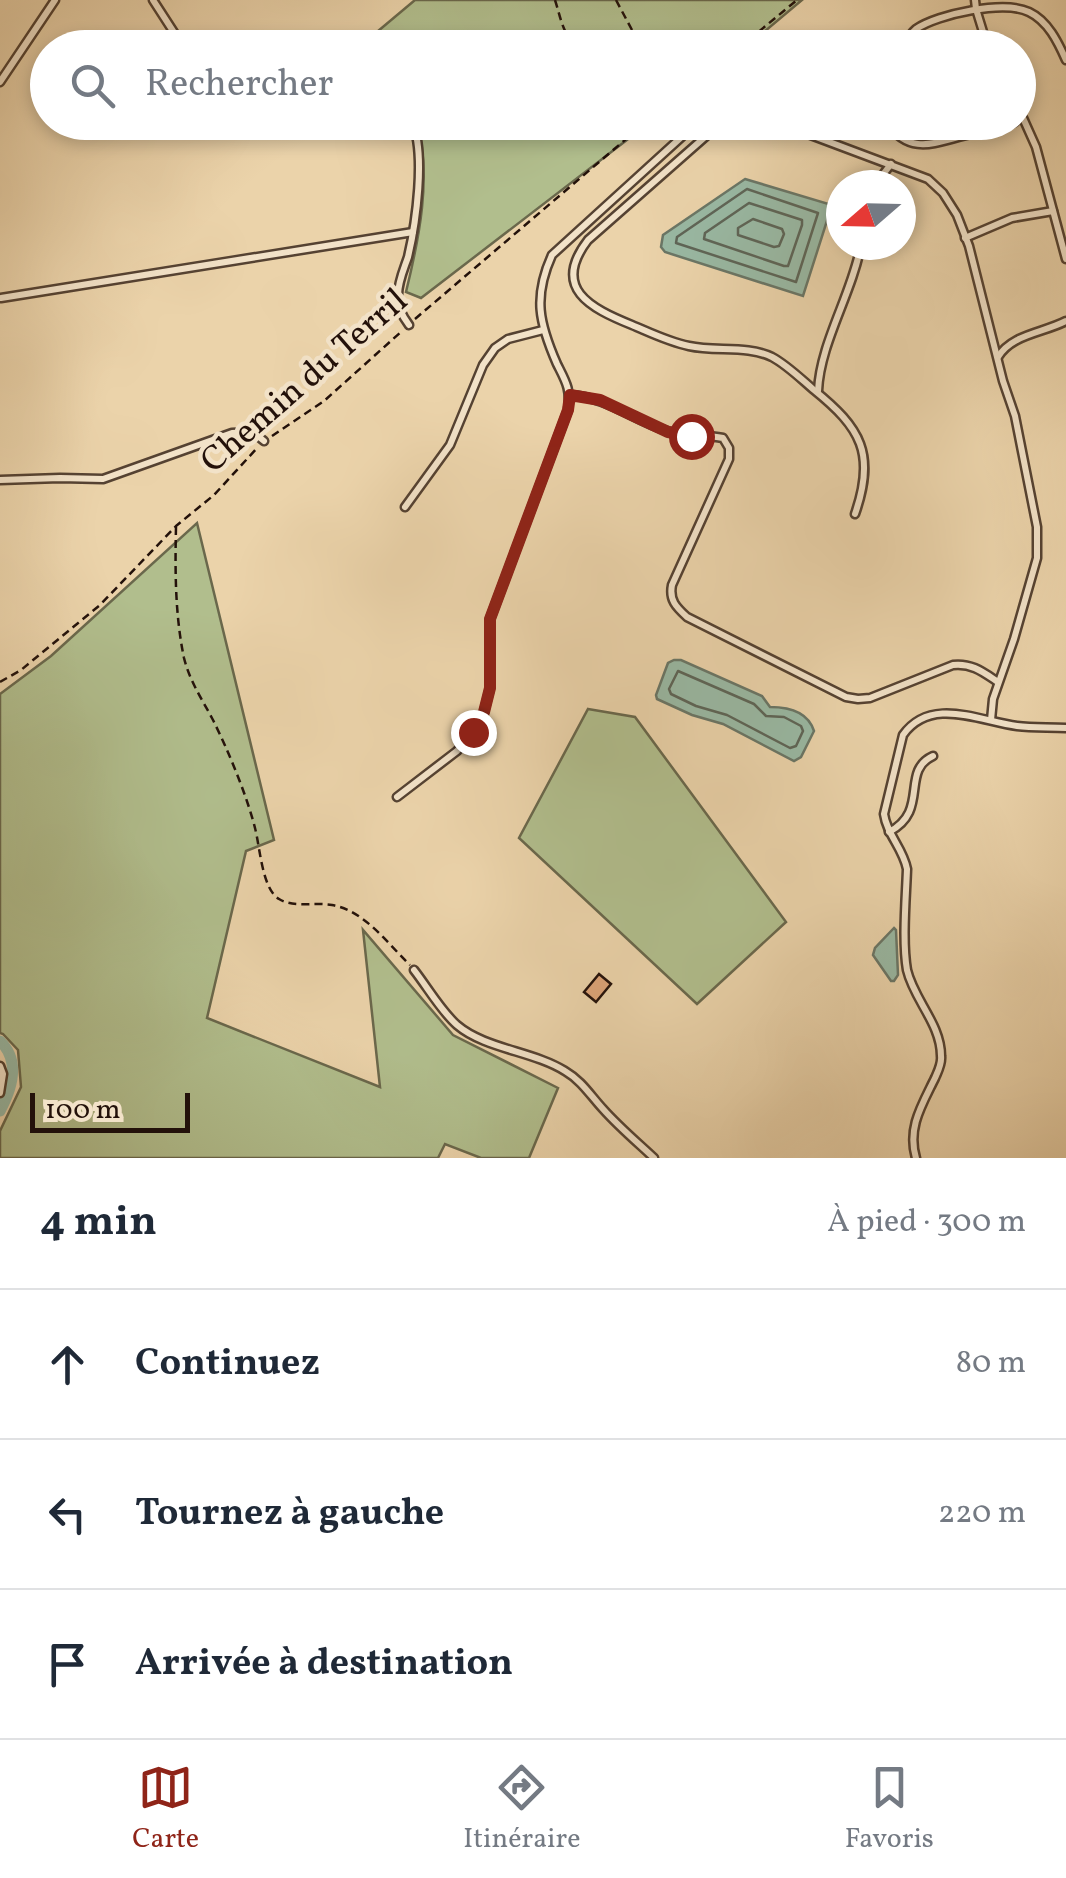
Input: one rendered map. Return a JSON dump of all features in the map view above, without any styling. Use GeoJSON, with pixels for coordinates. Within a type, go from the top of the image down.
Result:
{"type":"FeatureCollection","features":[{"type":"Feature","properties":{"kind":"lane"},"geometry":{"type":"LineString","coordinates":[[35,30],[55,0]]}},
{"type":"Feature","properties":{"kind":"lane"},"geometry":{"type":"LineString","coordinates":[[153,0],[172,30]]}},
{"type":"Feature","properties":{"kind":"lane"},"geometry":{"type":"LineString","coordinates":[[976,0],[982,30]]}},
{"type":"Feature","properties":{"kind":"lane"},"geometry":{"type":"LineString","coordinates":[[916,30],[933,21],[976,10],[1012,7],[1029,12],[1047,26],[1066,60]]}},
{"type":"Feature","properties":{"kind":"lane"},"geometry":{"type":"LineString","coordinates":[[0,82],[30,37]]}},
{"type":"Feature","properties":{"kind":"lane"},"geometry":{"type":"LineString","coordinates":[[409,324],[402,314],[398,292],[413,232],[417,140]]}},
{"type":"Feature","properties":{"kind":"lane"},"geometry":{"type":"LineString","coordinates":[[397,797],[457,751],[484,712],[490,688],[490,619],[568,410],[570,395],[543,330],[538,304],[543,275],[552,255],[678,140]]}},
{"type":"Feature","properties":{"kind":"lane"},"geometry":{"type":"LineString","coordinates":[[702,140],[588,240],[576,255],[572,270],[576,287],[586,303],[603,313],[671,341],[770,356],[818,392],[854,427],[860,444],[863,491],[855,514]]}},
{"type":"Feature","properties":{"kind":"lane"},"geometry":{"type":"LineString","coordinates":[[825,140],[928,179],[957,215],[965,238],[1015,416],[1037,527],[1037,558],[993,699],[992,720]]}},
{"type":"Feature","properties":{"kind":"lane"},"geometry":{"type":"LineString","coordinates":[[905,140],[933,145],[951,140]]}},
{"type":"Feature","properties":{"kind":"lane"},"geometry":{"type":"LineString","coordinates":[[1032,140],[1066,258]]}},
{"type":"Feature","properties":{"kind":"lane"},"geometry":{"type":"LineString","coordinates":[[886,170],[891,164]]}},
{"type":"Feature","properties":{"kind":"lane"},"geometry":{"type":"LineString","coordinates":[[965,238],[1012,218],[1052,211]]}},
{"type":"Feature","properties":{"kind":"lane"},"geometry":{"type":"LineString","coordinates":[[0,298],[413,232]]}},
{"type":"Feature","properties":{"kind":"lane"},"geometry":{"type":"LineString","coordinates":[[818,392],[819,369],[857,260]]}},
{"type":"Feature","properties":{"kind":"lane"},"geometry":{"type":"LineString","coordinates":[[997,358],[1005,345],[1016,339],[1066,321]]}},
{"type":"Feature","properties":{"kind":"lane"},"geometry":{"type":"LineString","coordinates":[[406,507],[450,446],[483,365],[495,348],[508,339],[543,330]]}},
{"type":"Feature","properties":{"kind":"lane"},"geometry":{"type":"LineString","coordinates":[[570,395],[600,400],[668,432],[722,438],[729,448],[729,459],[672,585],[670,595],[687,616],[846,697],[870,698],[953,665],[977,668],[998,682]]}},
{"type":"Feature","properties":{"kind":"lane"},"geometry":{"type":"LineString","coordinates":[[0,480],[103,479],[232,432],[253,432],[264,441]]}},
{"type":"Feature","properties":{"kind":"lane"},"geometry":{"type":"LineString","coordinates":[[916,1158],[913,1128],[942,1058],[928,1013],[908,970],[906,869],[884,814],[904,735],[910,726],[940,714],[964,714],[1017,726],[1066,728]]}},
{"type":"Feature","properties":{"kind":"lane"},"geometry":{"type":"LineString","coordinates":[[888,832],[906,819],[915,797],[919,766],[933,756]]}},
{"type":"Feature","properties":{"kind":"lane"},"geometry":{"type":"LineString","coordinates":[[414,970],[456,1024],[469,1033],[534,1056],[580,1081],[654,1158]]}},
{"type":"Feature","properties":{"kind":"lane"},"geometry":{"type":"LineString","coordinates":[[0,1066],[0,1094]]}},
{"type":"Feature","properties":{"kind":"path"},"geometry":{"type":"LineString","coordinates":[[555,0],[565,30]]}},
{"type":"Feature","properties":{"kind":"path"},"geometry":{"type":"LineString","coordinates":[[616,0],[632,30]]}},
{"type":"Feature","properties":{"kind":"path"},"geometry":{"type":"LineString","coordinates":[[761,30],[797,0]]}},
{"type":"Feature","properties":{"kind":"path","name":"Chemin du Terril"},"geometry":{"type":"LineString","coordinates":[[0,682],[21,670],[100,605],[264,441],[324,401],[625,140]]}},
{"type":"Feature","properties":{"kind":"path"},"geometry":{"type":"LineString","coordinates":[[176,526],[175,576],[184,658],[194,688],[223,742],[254,825],[270,890],[288,903],[348,909],[364,919],[414,970]]}},
{"type":"Feature","properties":{"kind":"shaded area"},"geometry":{"type":"Polygon","coordinates":[[[415,0],[802,0],[766,30],[379,30],[415,0]]]}},
{"type":"Feature","properties":{"kind":"shaded area"},"geometry":{"type":"Polygon","coordinates":[[[420,140],[627,140],[421,298],[406,292],[424,186],[420,140]]]}},
{"type":"Feature","properties":{"kind":"shaded area"},"geometry":{"type":"Polygon","coordinates":[[[197,523],[274,840],[246,851],[207,1018],[380,1087],[363,930],[453,1035],[558,1088],[529,1158],[481,1158],[445,1144],[438,1158],[0,1158],[0,1131],[21,1087],[18,1050],[0,1033],[0,694],[51,656],[197,523]]]}},
{"type":"Feature","properties":{"kind":"shaded area"},"geometry":{"type":"Polygon","coordinates":[[[588,709],[635,717],[786,922],[697,1004],[519,838],[588,709]]]}},
{"type":"Feature","properties":{"kind":"water"},"geometry":{"type":"Polygon","coordinates":[[[745,179],[826,203],[826,224],[803,296],[665,252],[661,247],[663,235],[745,179]]]}},
{"type":"Feature","properties":{"kind":"water"},"geometry":{"type":"Polygon","coordinates":[[[674,660],[762,696],[770,707],[802,715],[814,731],[801,757],[794,761],[723,724],[657,699],[668,663],[674,660]]]}},
{"type":"Feature","properties":{"kind":"water"},"geometry":{"type":"Polygon","coordinates":[[[894,928],[898,975],[891,981],[873,955],[894,928]]]}},
{"type":"Feature","properties":{"kind":"building"},"geometry":{"type":"Polygon","coordinates":[[[599,974],[611,984],[596,1002],[584,992],[599,974]]]}},
{"type":"Feature","properties":{"kind":"waterway"},"geometry":{"type":"LineString","coordinates":[[0,1041],[12,1066],[11,1084],[0,1111]]}},
{"type":"Feature","properties":{"kind":"route"},"geometry":{"type":"LineString","coordinates":[[473,732],[484,712],[490,688],[490,619],[568,410],[570,395],[600,400],[668,432],[691,436]]}}]}
